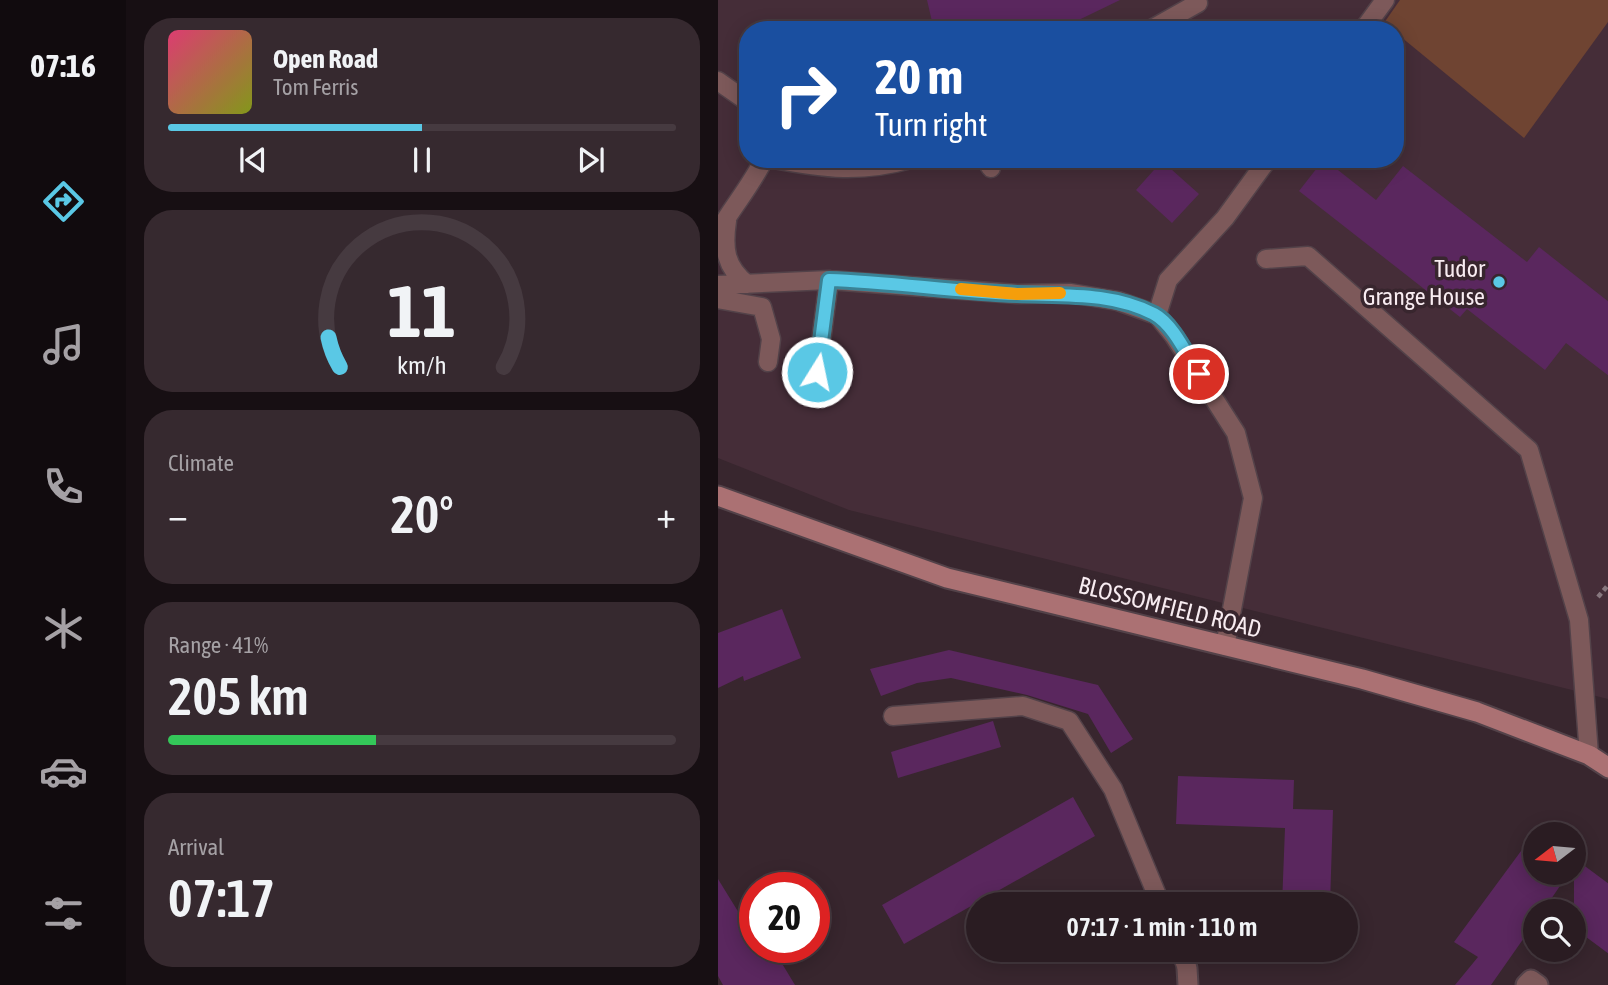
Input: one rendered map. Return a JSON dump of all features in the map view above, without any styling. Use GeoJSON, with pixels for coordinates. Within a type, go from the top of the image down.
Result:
{"type":"FeatureCollection","features":[{"type":"Feature","properties":{"kind":"main road","name":"BLOSSOMFIELD ROAD"},"geometry":{"type":"LineString","coordinates":[[718,496],[947,578],[1478,712],[1589,755],[1609,768]]}},
{"type":"Feature","properties":{"kind":"street"},"geometry":{"type":"LineString","coordinates":[[1526,985],[1531,980],[1538,985]]}},
{"type":"Feature","properties":{"kind":"lane"},"geometry":{"type":"LineString","coordinates":[[1370,21],[1385,0]]}},
{"type":"Feature","properties":{"kind":"lane"},"geometry":{"type":"LineString","coordinates":[[1166,21],[1198,3]]}},
{"type":"Feature","properties":{"kind":"lane"},"geometry":{"type":"LineString","coordinates":[[718,81],[739,96]]}},
{"type":"Feature","properties":{"kind":"lane"},"geometry":{"type":"LineString","coordinates":[[718,232],[737,199],[749,190],[760,168]]}},
{"type":"Feature","properties":{"kind":"lane"},"geometry":{"type":"LineString","coordinates":[[818,168],[881,168]]}},
{"type":"Feature","properties":{"kind":"lane"},"geometry":{"type":"LineString","coordinates":[[1157,315],[1168,280],[1225,218],[1261,168]]}},
{"type":"Feature","properties":{"kind":"lane"},"geometry":{"type":"LineString","coordinates":[[728,215],[724,241],[732,272],[747,284]]}},
{"type":"Feature","properties":{"kind":"lane"},"geometry":{"type":"LineString","coordinates":[[1266,259],[1308,256],[1529,450],[1579,620],[1589,755]]}},
{"type":"Feature","properties":{"kind":"lane"},"geometry":{"type":"LineString","coordinates":[[817,372],[829,280]]}},
{"type":"Feature","properties":{"kind":"lane"},"geometry":{"type":"LineString","coordinates":[[718,285],[829,280],[1017,294],[1070,293],[1118,301],[1157,315],[1174,336],[1235,433],[1253,498],[1225,646]]}},
{"type":"Feature","properties":{"kind":"lane"},"geometry":{"type":"LineString","coordinates":[[718,299],[762,307],[771,340],[768,362]]}},
{"type":"Feature","properties":{"kind":"lane"},"geometry":{"type":"LineString","coordinates":[[893,716],[1023,706],[1069,721],[1113,789],[1156,892]]}},
{"type":"Feature","properties":{"kind":"shaded area"},"geometry":{"type":"Polygon","coordinates":[[[718,0],[1608,0],[1608,699],[849,510],[718,458],[718,0]]]}},
{"type":"Feature","properties":{"kind":"shaded area"},"geometry":{"type":"Polygon","coordinates":[[[1400,0],[1608,0],[1608,22],[1524,138],[1404,39],[1404,21],[1385,21],[1400,0]]]}},
{"type":"Feature","properties":{"kind":"building"},"geometry":{"type":"Polygon","coordinates":[[[927,0],[1120,0],[1077,21],[932,21],[927,0]]]}},
{"type":"Feature","properties":{"kind":"building","name":"Tudor Grange House"},"geometry":{"type":"Polygon","coordinates":[[[1404,167],[1527,262],[1539,247],[1609,302],[1609,376],[1566,343],[1545,370],[1467,309],[1460,317],[1299,191],[1317,168],[1335,168],[1376,200],[1404,167]]]}},
{"type":"Feature","properties":{"kind":"building"},"geometry":{"type":"Polygon","coordinates":[[[1156,168],[1170,168],[1199,194],[1172,223],[1136,190],[1156,168]]]}},
{"type":"Feature","properties":{"kind":"building"},"geometry":{"type":"Polygon","coordinates":[[[782,609],[801,658],[744,681],[743,676],[718,688],[718,633],[782,609]]]}},
{"type":"Feature","properties":{"kind":"building"},"geometry":{"type":"Polygon","coordinates":[[[949,650],[1098,685],[1133,739],[1111,753],[1088,714],[1027,695],[951,678],[917,683],[881,696],[870,669],[949,650]]]}},
{"type":"Feature","properties":{"kind":"building"},"geometry":{"type":"Polygon","coordinates":[[[993,721],[1001,747],[898,778],[891,752],[993,721]]]}},
{"type":"Feature","properties":{"kind":"building"},"geometry":{"type":"Polygon","coordinates":[[[1178,776],[1294,780],[1293,809],[1333,810],[1330,892],[1283,892],[1285,828],[1176,824],[1178,776]]]}},
{"type":"Feature","properties":{"kind":"building"},"geometry":{"type":"Polygon","coordinates":[[[1073,797],[1095,836],[996,892],[966,892],[966,909],[904,944],[882,905],[1073,797]]]}},
{"type":"Feature","properties":{"kind":"building"},"geometry":{"type":"Polygon","coordinates":[[[1523,848],[1523,886],[1560,886],[1551,899],[1523,899],[1523,939],[1491,985],[1455,985],[1478,957],[1454,942],[1523,848]]]}},
{"type":"Feature","properties":{"kind":"building"},"geometry":{"type":"Polygon","coordinates":[[[1586,867],[1609,884],[1609,954],[1586,937],[1586,899],[1574,899],[1574,886],[1586,886],[1586,867]]]}},
{"type":"Feature","properties":{"kind":"building"},"geometry":{"type":"Polygon","coordinates":[[[718,879],[739,913],[739,963],[782,963],[795,985],[723,985],[718,976],[718,879]]]}},
{"type":"Feature","properties":{"kind":"slow traffic"},"geometry":{"type":"LineString","coordinates":[[961,289],[1017,294],[1060,293]]}},
{"type":"Feature","properties":{"kind":"place","name":"Tudor Grange House"},"geometry":{"type":"Point","coordinates":[1499,282]}},
{"type":"Feature","properties":{"kind":"route"},"geometry":{"type":"LineString","coordinates":[[817,372],[829,280],[888,282],[1017,294],[1070,293],[1118,301],[1157,315],[1199,374]]}}]}
